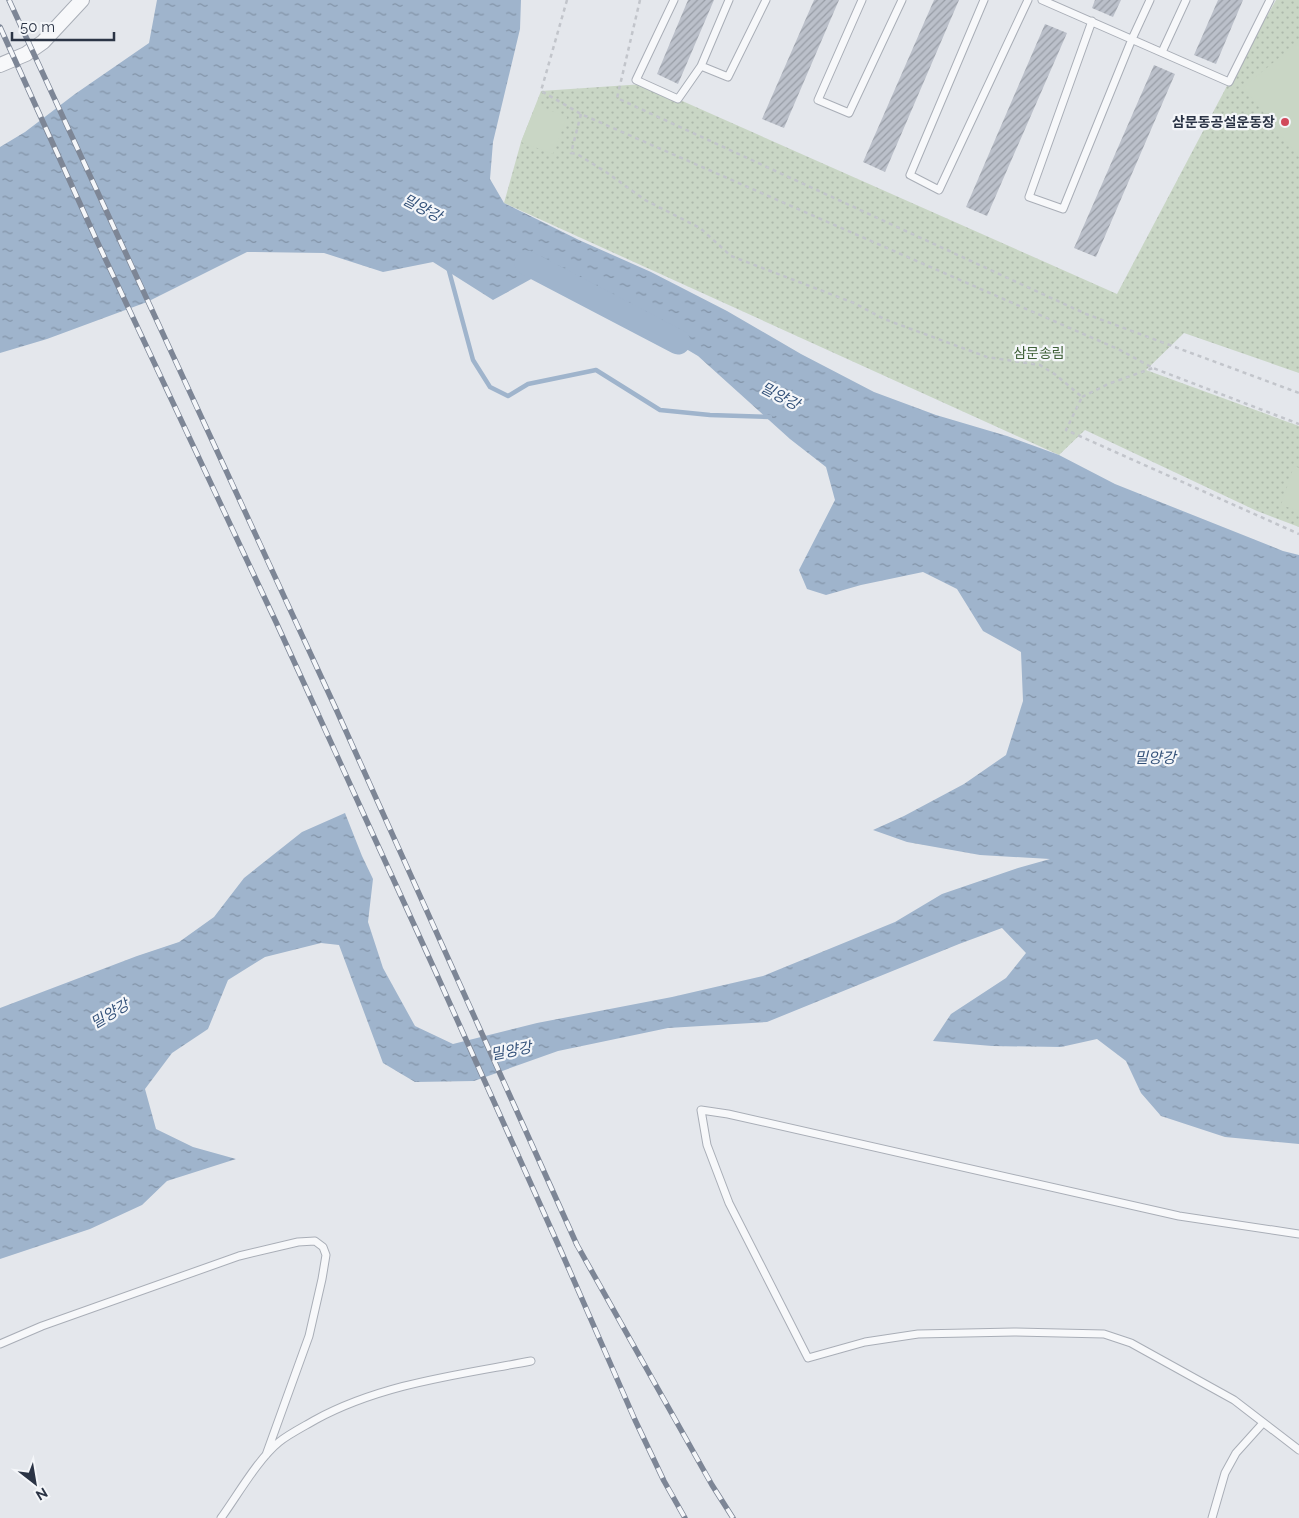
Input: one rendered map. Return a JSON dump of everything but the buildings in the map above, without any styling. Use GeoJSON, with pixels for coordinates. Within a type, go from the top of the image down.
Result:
{"type":"FeatureCollection","features":[{"type":"Feature","properties":{"kind":"street"},"geometry":{"type":"LineString","coordinates":[[0,65],[26,54],[43,42],[82,0]]}},
{"type":"Feature","properties":{"kind":"lane"},"geometry":{"type":"LineString","coordinates":[[674,0],[636,80],[678,98],[701,66],[729,0]]}},
{"type":"Feature","properties":{"kind":"lane"},"geometry":{"type":"LineString","coordinates":[[701,66],[728,77],[766,0]]}},
{"type":"Feature","properties":{"kind":"lane"},"geometry":{"type":"LineString","coordinates":[[862,0],[818,100],[849,113],[902,0]]}},
{"type":"Feature","properties":{"kind":"lane"},"geometry":{"type":"LineString","coordinates":[[984,0],[910,176],[939,190],[1028,0]]}},
{"type":"Feature","properties":{"kind":"lane"},"geometry":{"type":"LineString","coordinates":[[1042,0],[1092,20],[1229,82],[1270,0]]}},
{"type":"Feature","properties":{"kind":"lane"},"geometry":{"type":"LineString","coordinates":[[1092,20],[1029,196],[1063,209],[1132,39],[1150,0]]}},
{"type":"Feature","properties":{"kind":"lane"},"geometry":{"type":"LineString","coordinates":[[1162,52],[1186,0]]}},
{"type":"Feature","properties":{"kind":"lane"},"geometry":{"type":"LineString","coordinates":[[1298,1234],[1179,1216],[728,1114],[701,1110],[707,1145],[729,1203],[808,1358],[865,1342],[918,1334],[1014,1332],[1104,1334],[1131,1343],[1234,1400],[1299,1450]]}},
{"type":"Feature","properties":{"kind":"lane"},"geometry":{"type":"LineString","coordinates":[[0,1344],[42,1326],[239,1256],[298,1242],[315,1241],[323,1247],[326,1255],[322,1279],[308,1336],[266,1455]]}},
{"type":"Feature","properties":{"kind":"lane"},"geometry":{"type":"LineString","coordinates":[[221,1518],[266,1455],[279,1442],[337,1408],[385,1391],[457,1374],[531,1361]]}},
{"type":"Feature","properties":{"kind":"lane"},"geometry":{"type":"LineString","coordinates":[[1212,1518],[1225,1473],[1236,1454],[1263,1423]]}},
{"type":"Feature","properties":{"kind":"path"},"geometry":{"type":"LineString","coordinates":[[567,0],[541,91],[581,114],[1120,350],[1153,368],[1299,424]]}},
{"type":"Feature","properties":{"kind":"path"},"geometry":{"type":"LineString","coordinates":[[640,0],[617,98],[1086,314],[1299,394]]}},
{"type":"Feature","properties":{"kind":"path"},"geometry":{"type":"LineString","coordinates":[[581,114],[571,152],[606,172],[645,200],[700,228],[730,256],[854,303],[884,319],[987,357],[1040,365],[1056,375],[1082,397]]}},
{"type":"Feature","properties":{"kind":"path"},"geometry":{"type":"LineString","coordinates":[[1153,368],[1108,384],[1082,397],[1066,430],[1299,534]]}},
{"type":"Feature","properties":{"kind":"green space","name":"삼문송림"},"geometry":{"type":"Polygon","coordinates":[[[1276,0],[1299,0],[1299,373],[1184,333],[1146,370],[1299,426],[1299,527],[1257,511],[1085,430],[1059,455],[504,203],[521,142],[541,91],[644,84],[1117,294],[1229,82],[1276,0]]]}},
{"type":"Feature","properties":{"kind":"green space","name":"삼문동공설운동장"},"geometry":{"type":"Polygon","coordinates":[[[1299,42],[1299,157],[1243,87],[1299,42]]]}},
{"type":"Feature","properties":{"kind":"green space"},"geometry":{"type":"Polygon","coordinates":[[[536,105],[567,117],[553,154],[521,142],[536,105]]]}},
{"type":"Feature","properties":{"kind":"green space"},"geometry":{"type":"Polygon","coordinates":[[[1294,466],[1299,468],[1299,511],[1281,505],[1294,466]]]}},
{"type":"Feature","properties":{"kind":"water","name":"밀양강"},"geometry":{"type":"Polygon","coordinates":[[[157,0],[521,0],[520,29],[493,142],[490,179],[504,203],[579,240],[651,272],[727,311],[801,354],[874,392],[936,415],[1007,436],[1059,455],[1115,484],[1283,551],[1299,555],[1299,1144],[1225,1137],[1161,1116],[1141,1093],[1126,1061],[1097,1039],[1061,1047],[992,1046],[933,1041],[951,1014],[1006,978],[1026,953],[1002,928],[767,1022],[668,1028],[558,1051],[474,1081],[415,1082],[383,1063],[339,945],[321,943],[265,957],[228,980],[208,1029],[172,1053],[145,1089],[156,1129],[193,1147],[236,1159],[167,1181],[142,1205],[90,1229],[0,1259],[0,1008],[179,942],[214,917],[244,878],[302,832],[345,813],[373,879],[368,922],[383,968],[415,1026],[453,1044],[537,1023],[672,997],[763,976],[895,922],[942,894],[1050,859],[980,855],[907,842],[873,830],[964,784],[1006,755],[1023,701],[1021,652],[983,631],[957,589],[923,572],[861,585],[826,595],[807,589],[799,570],[835,500],[826,467],[790,439],[698,356],[600,298],[563,279],[533,278],[493,300],[433,262],[383,272],[324,253],[247,252],[147,302],[47,339],[0,353],[0,147],[25,132],[75,94],[149,43],[157,0]]]}},
{"type":"Feature","properties":{"kind":"waterway","name":"밀양강"},"geometry":{"type":"LineString","coordinates":[[527,263],[678,342]]}},
{"type":"Feature","properties":{"kind":"waterway"},"geometry":{"type":"LineString","coordinates":[[448,267],[473,360],[490,387],[508,396],[528,384],[596,370],[660,410],[710,415],[770,417]]}},
{"type":"Feature","properties":{"kind":"railway"},"geometry":{"type":"LineString","coordinates":[[9,0],[336,709],[577,1245],[712,1485],[733,1518]]}},
{"type":"Feature","properties":{"kind":"railway"},"geometry":{"type":"LineString","coordinates":[[0,27],[96,239],[276,622],[437,975],[635,1420],[664,1481],[685,1518]]}},
{"type":"Feature","properties":{"kind":"place","name":"삼문동공설운동장"},"geometry":{"type":"Point","coordinates":[1285,122]}}]}
